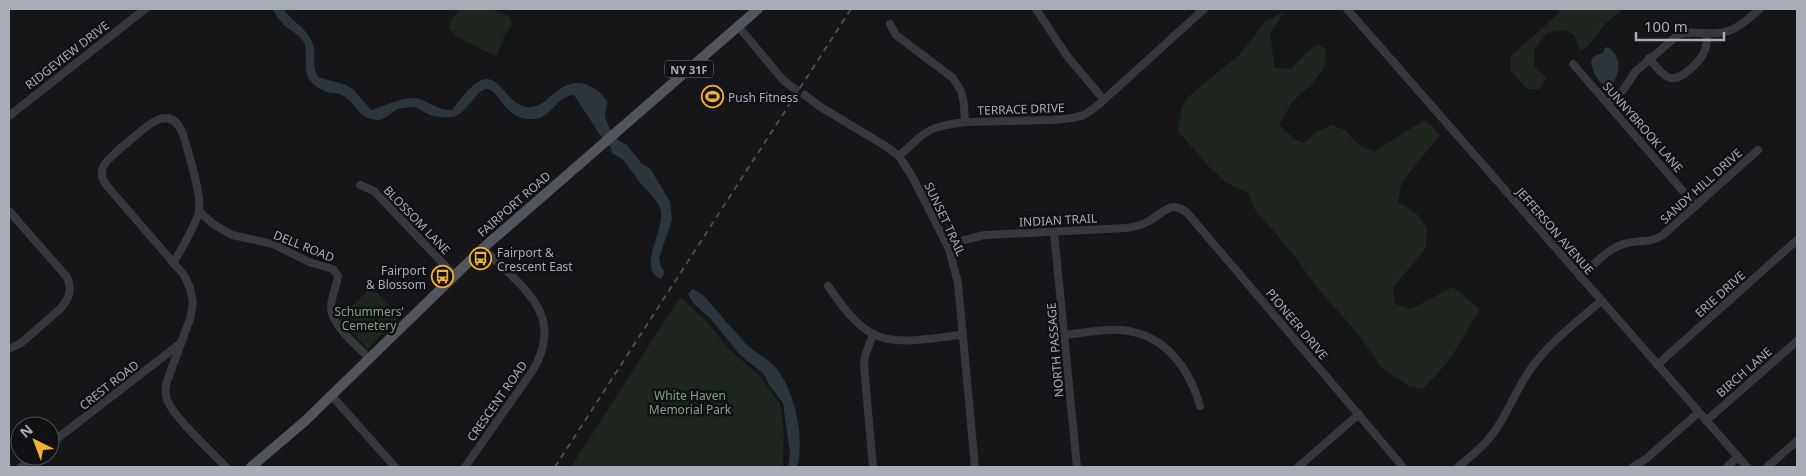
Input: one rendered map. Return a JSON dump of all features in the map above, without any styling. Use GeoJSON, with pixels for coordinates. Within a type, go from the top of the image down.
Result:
{"type":"FeatureCollection","features":[{"type":"Feature","properties":{"kind":"main road","name":"FAIRPORT ROAD"},"geometry":{"type":"LineString","coordinates":[[256,466],[332,396],[483,248],[758,9]]}},
{"type":"Feature","properties":{"kind":"street"},"geometry":{"type":"LineString","coordinates":[[1036,9],[1068,56],[1104,100]]}},
{"type":"Feature","properties":{"kind":"street","name":"TERRACE DRIVE"},"geometry":{"type":"LineString","coordinates":[[899,156],[921,136],[932,129],[946,125],[965,122],[1053,120],[1084,115],[1104,100],[1204,9]]}},
{"type":"Feature","properties":{"kind":"street","name":"JEFFERSON AVENUE"},"geometry":{"type":"LineString","coordinates":[[1347,9],[1747,467]]}},
{"type":"Feature","properties":{"kind":"street"},"geometry":{"type":"LineString","coordinates":[[1608,104],[1624,89],[1635,72],[1649,58],[1678,35],[1685,32],[1707,34],[1736,29],[1760,9]]}},
{"type":"Feature","properties":{"kind":"street","name":"RIDGEVIEW DRIVE"},"geometry":{"type":"LineString","coordinates":[[9,116],[141,10]]}},
{"type":"Feature","properties":{"kind":"street"},"geometry":{"type":"LineString","coordinates":[[890,24],[896,35],[953,78],[960,90],[964,104],[965,122]]}},
{"type":"Feature","properties":{"kind":"street"},"geometry":{"type":"LineString","coordinates":[[738,26],[783,80],[792,87]]}},
{"type":"Feature","properties":{"kind":"street"},"geometry":{"type":"LineString","coordinates":[[1649,58],[1664,76],[1672,79],[1681,76],[1701,59],[1705,50],[1707,34]]}},
{"type":"Feature","properties":{"kind":"street","name":"SUNNYBROOK LANE"},"geometry":{"type":"LineString","coordinates":[[1573,64],[1695,205]]}},
{"type":"Feature","properties":{"kind":"street","name":"SUNSET TRAIL"},"geometry":{"type":"LineString","coordinates":[[804,95],[899,156],[913,178],[949,249],[958,282],[975,467]]}},
{"type":"Feature","properties":{"kind":"street"},"geometry":{"type":"LineString","coordinates":[[173,263],[180,253],[199,211],[198,194],[180,127],[170,119],[163,118],[152,122],[103,165],[102,175],[104,183],[188,282],[193,303],[190,319],[165,386],[166,399],[182,421],[226,467]]}},
{"type":"Feature","properties":{"kind":"street","name":"SANDY HILL DRIVE"},"geometry":{"type":"LineString","coordinates":[[1580,277],[1616,247],[1630,242],[1651,241],[1659,238],[1758,150]]}},
{"type":"Feature","properties":{"kind":"street","name":"BLOSSOM LANE"},"geometry":{"type":"LineString","coordinates":[[360,185],[374,191],[454,276]]}},
{"type":"Feature","properties":{"kind":"street","name":"PIONEER DRIVE"},"geometry":{"type":"LineString","coordinates":[[1166,209],[1174,206],[1190,216],[1403,467]]}},
{"type":"Feature","properties":{"kind":"street","name":"INDIAN TRAIL"},"geometry":{"type":"LineString","coordinates":[[949,249],[964,240],[985,235],[1126,228],[1142,224],[1166,209]]}},
{"type":"Feature","properties":{"kind":"street"},"geometry":{"type":"LineString","coordinates":[[9,211],[67,277],[71,289],[66,303],[60,309],[21,343],[9,349]]}},
{"type":"Feature","properties":{"kind":"street","name":"DELL ROAD"},"geometry":{"type":"LineString","coordinates":[[199,211],[213,224],[232,235],[273,244],[309,262],[333,269],[338,276],[332,302],[332,317],[338,326],[370,359]]}},
{"type":"Feature","properties":{"kind":"street","name":"NORTH PASSAGE"},"geometry":{"type":"LineString","coordinates":[[1054,232],[1077,467]]}},
{"type":"Feature","properties":{"kind":"street","name":"ERIE DRIVE"},"geometry":{"type":"LineString","coordinates":[[1657,365],[1797,240]]}},
{"type":"Feature","properties":{"kind":"street","name":"CRESCENT ROAD"},"geometry":{"type":"LineString","coordinates":[[464,467],[533,370],[541,354],[545,339],[545,324],[538,307],[524,289],[483,248]]}},
{"type":"Feature","properties":{"kind":"street"},"geometry":{"type":"LineString","coordinates":[[828,286],[849,314],[873,334],[886,338],[906,340],[962,335]]}},
{"type":"Feature","properties":{"kind":"street"},"geometry":{"type":"LineString","coordinates":[[1458,467],[1491,436],[1526,375],[1539,358],[1556,340],[1601,301]]}},
{"type":"Feature","properties":{"kind":"street"},"geometry":{"type":"LineString","coordinates":[[1064,335],[1119,330],[1140,335],[1156,342],[1170,351],[1183,366],[1195,388],[1200,406]]}},
{"type":"Feature","properties":{"kind":"street"},"geometry":{"type":"LineString","coordinates":[[872,467],[864,366],[865,356],[873,334]]}},
{"type":"Feature","properties":{"kind":"street","name":"BIRCH LANE"},"geometry":{"type":"LineString","coordinates":[[1706,421],[1797,341]]}},
{"type":"Feature","properties":{"kind":"street","name":"CREST ROAD"},"geometry":{"type":"LineString","coordinates":[[60,436],[181,343]]}},
{"type":"Feature","properties":{"kind":"street"},"geometry":{"type":"LineString","coordinates":[[332,396],[394,467]]}},
{"type":"Feature","properties":{"kind":"street"},"geometry":{"type":"LineString","coordinates":[[1632,467],[1646,459],[1698,412]]}},
{"type":"Feature","properties":{"kind":"street"},"geometry":{"type":"LineString","coordinates":[[1298,467],[1359,414]]}},
{"type":"Feature","properties":{"kind":"street"},"geometry":{"type":"LineString","coordinates":[[1767,467],[1797,440]]}},
{"type":"Feature","properties":{"kind":"street"},"geometry":{"type":"LineString","coordinates":[[1727,467],[1738,458]]}},
{"type":"Feature","properties":{"kind":"green space"},"geometry":{"type":"Polygon","coordinates":[[[461,9],[492,9],[509,16],[512,24],[496,57],[458,37],[449,28],[452,18],[461,9]]]}},
{"type":"Feature","properties":{"kind":"green space"},"geometry":{"type":"Polygon","coordinates":[[[1558,9],[1623,9],[1606,23],[1588,46],[1580,51],[1574,35],[1564,30],[1547,33],[1535,49],[1534,66],[1547,78],[1540,89],[1527,89],[1511,71],[1510,57],[1559,13],[1558,9]]]}},
{"type":"Feature","properties":{"kind":"green space"},"geometry":{"type":"Polygon","coordinates":[[[1285,11],[1270,34],[1275,68],[1291,69],[1307,52],[1318,44],[1326,50],[1324,68],[1311,85],[1292,102],[1279,125],[1296,140],[1304,143],[1318,131],[1332,125],[1345,130],[1359,145],[1374,152],[1424,120],[1440,135],[1402,182],[1398,202],[1417,214],[1427,228],[1426,248],[1393,287],[1395,304],[1411,309],[1453,287],[1480,309],[1448,361],[1422,389],[1409,386],[1381,367],[1359,335],[1319,290],[1273,230],[1256,212],[1248,193],[1227,183],[1210,168],[1178,131],[1182,107],[1188,97],[1241,53],[1265,22],[1285,11]]]}},
{"type":"Feature","properties":{"kind":"green space","name":"Schummers’ Cemetery"},"geometry":{"type":"Polygon","coordinates":[[[371,287],[400,316],[368,349],[339,320],[371,287]]]}},
{"type":"Feature","properties":{"kind":"green space","name":"White Haven Memorial Park"},"geometry":{"type":"Polygon","coordinates":[[[680,297],[707,322],[731,351],[759,375],[780,404],[784,433],[783,467],[571,467],[680,297]]]}},
{"type":"Feature","properties":{"kind":"shaded area"},"geometry":{"type":"Polygon","coordinates":[[[273,9],[283,9],[310,37],[314,47],[315,68],[318,77],[346,85],[353,89],[371,110],[397,101],[414,98],[442,109],[452,110],[474,85],[482,80],[489,79],[495,81],[511,98],[524,107],[537,106],[561,88],[574,83],[587,85],[598,91],[607,101],[605,116],[609,127],[619,141],[626,144],[642,164],[650,168],[670,202],[672,220],[659,258],[661,267],[665,272],[661,279],[654,274],[651,266],[653,247],[661,217],[659,205],[624,161],[612,153],[611,148],[600,135],[574,95],[564,98],[545,115],[536,119],[529,119],[514,114],[495,94],[487,89],[483,90],[462,112],[452,117],[435,116],[411,107],[398,109],[381,120],[372,119],[362,114],[347,98],[342,95],[329,93],[310,81],[306,71],[306,49],[304,42],[282,23],[273,9]]]}},
{"type":"Feature","properties":{"kind":"shaded area"},"geometry":{"type":"Polygon","coordinates":[[[1608,47],[1613,51],[1618,61],[1618,71],[1611,87],[1599,81],[1591,61],[1594,56],[1603,53],[1605,48],[1608,47]]]}},
{"type":"Feature","properties":{"kind":"shaded area"},"geometry":{"type":"Polygon","coordinates":[[[692,289],[705,297],[746,344],[773,364],[783,378],[797,416],[800,443],[797,467],[788,467],[790,454],[783,403],[763,373],[740,355],[710,318],[693,303],[688,294],[692,289]]]}},
{"type":"Feature","properties":{"kind":"tunnel"},"geometry":{"type":"LineString","coordinates":[[792,87],[805,95]]}},
{"type":"Feature","properties":{"kind":"railway"},"geometry":{"type":"LineString","coordinates":[[555,467],[851,9]]}},
{"type":"Feature","properties":{"kind":"place","name":"Push Fitness"},"geometry":{"type":"Point","coordinates":[712,97]}},
{"type":"Feature","properties":{"kind":"place","name":"Fairport & Crescent East"},"geometry":{"type":"Point","coordinates":[481,259]}},
{"type":"Feature","properties":{"kind":"place","name":"Fairport & Blossom"},"geometry":{"type":"Point","coordinates":[442,277]}}]}
